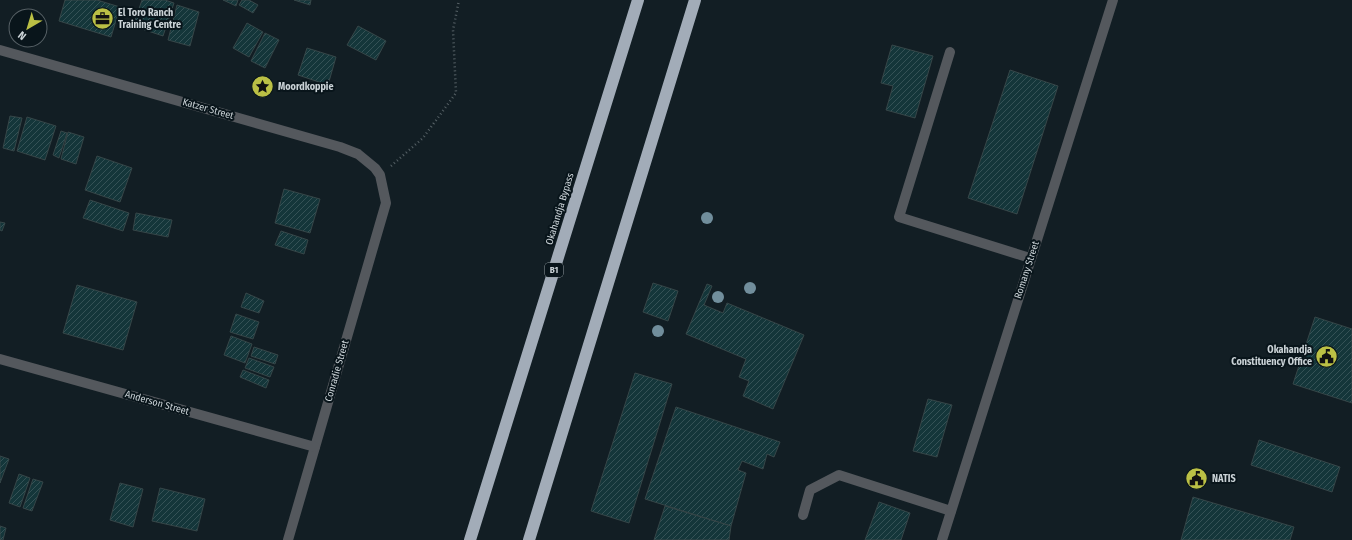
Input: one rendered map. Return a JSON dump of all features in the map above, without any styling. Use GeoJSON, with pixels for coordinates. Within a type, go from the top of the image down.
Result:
{"type":"FeatureCollection","features":[{"type":"Feature","properties":{"kind":"highway","name":"Okahandja Bypass"},"geometry":{"type":"LineString","coordinates":[[470,540],[638,0]]}},
{"type":"Feature","properties":{"kind":"highway"},"geometry":{"type":"LineString","coordinates":[[529,540],[695,0]]}},
{"type":"Feature","properties":{"kind":"street","name":"Romany Street"},"geometry":{"type":"LineString","coordinates":[[942,540],[1030,258],[1113,0]]}},
{"type":"Feature","properties":{"kind":"street","name":"Katzer Street"},"geometry":{"type":"LineString","coordinates":[[0,50],[340,147],[367,160],[380,176],[386,203]]}},
{"type":"Feature","properties":{"kind":"street"},"geometry":{"type":"LineString","coordinates":[[950,52],[899,217],[1030,258]]}},
{"type":"Feature","properties":{"kind":"street","name":"Conradie Street"},"geometry":{"type":"LineString","coordinates":[[288,540],[386,203]]}},
{"type":"Feature","properties":{"kind":"street","name":"Anderson Street"},"geometry":{"type":"LineString","coordinates":[[0,359],[314,447]]}},
{"type":"Feature","properties":{"kind":"street"},"geometry":{"type":"LineString","coordinates":[[803,515],[810,490],[839,475],[951,511]]}},
{"type":"Feature","properties":{"kind":"path"},"geometry":{"type":"LineString","coordinates":[[380,176],[423,138],[456,93],[453,30],[459,0]]}},
{"type":"Feature","properties":{"kind":"building"},"geometry":{"type":"Polygon","coordinates":[[[65,0],[97,0],[120,7],[111,37],[59,21],[65,0]]]}},
{"type":"Feature","properties":{"kind":"building"},"geometry":{"type":"Polygon","coordinates":[[[142,0],[165,0],[174,3],[163,36],[133,26],[142,0]]]}},
{"type":"Feature","properties":{"kind":"building"},"geometry":{"type":"Polygon","coordinates":[[[223,0],[238,0],[236,6],[223,0]]]}},
{"type":"Feature","properties":{"kind":"building"},"geometry":{"type":"Polygon","coordinates":[[[242,0],[249,0],[258,5],[253,13],[239,5],[242,0]]]}},
{"type":"Feature","properties":{"kind":"building"},"geometry":{"type":"Polygon","coordinates":[[[294,0],[311,0],[310,5],[294,0]]]}},
{"type":"Feature","properties":{"kind":"building"},"geometry":{"type":"Polygon","coordinates":[[[177,5],[199,12],[190,46],[168,40],[177,5]]]}},
{"type":"Feature","properties":{"kind":"building"},"geometry":{"type":"Polygon","coordinates":[[[247,23],[263,32],[249,57],[233,48],[247,23]]]}},
{"type":"Feature","properties":{"kind":"building"},"geometry":{"type":"Polygon","coordinates":[[[358,26],[386,41],[376,60],[347,45],[358,26]]]}},
{"type":"Feature","properties":{"kind":"building"},"geometry":{"type":"Polygon","coordinates":[[[265,33],[279,40],[265,68],[251,61],[265,33]]]}},
{"type":"Feature","properties":{"kind":"building"},"geometry":{"type":"Polygon","coordinates":[[[892,45],[933,56],[915,118],[886,110],[893,86],[881,83],[892,45]]]}},
{"type":"Feature","properties":{"kind":"building"},"geometry":{"type":"Polygon","coordinates":[[[307,48],[336,57],[328,85],[298,75],[307,48]]]}},
{"type":"Feature","properties":{"kind":"building"},"geometry":{"type":"Polygon","coordinates":[[[1010,70],[1058,86],[1017,214],[968,198],[1010,70]]]}},
{"type":"Feature","properties":{"kind":"building"},"geometry":{"type":"Polygon","coordinates":[[[10,116],[22,118],[14,151],[3,148],[10,116]]]}},
{"type":"Feature","properties":{"kind":"building"},"geometry":{"type":"Polygon","coordinates":[[[27,117],[56,126],[45,160],[17,151],[27,117]]]}},
{"type":"Feature","properties":{"kind":"building"},"geometry":{"type":"Polygon","coordinates":[[[61,131],[67,133],[59,158],[53,155],[61,131]]]}},
{"type":"Feature","properties":{"kind":"building"},"geometry":{"type":"Polygon","coordinates":[[[68,132],[84,137],[76,164],[61,159],[68,132]]]}},
{"type":"Feature","properties":{"kind":"building"},"geometry":{"type":"Polygon","coordinates":[[[97,156],[132,168],[120,202],[85,190],[97,156]]]}},
{"type":"Feature","properties":{"kind":"building"},"geometry":{"type":"Polygon","coordinates":[[[284,189],[320,199],[310,233],[275,223],[284,189]]]}},
{"type":"Feature","properties":{"kind":"building"},"geometry":{"type":"Polygon","coordinates":[[[90,200],[129,213],[123,231],[83,218],[90,200]]]}},
{"type":"Feature","properties":{"kind":"building"},"geometry":{"type":"Polygon","coordinates":[[[136,213],[172,220],[168,237],[133,230],[136,213]]]}},
{"type":"Feature","properties":{"kind":"building"},"geometry":{"type":"Polygon","coordinates":[[[0,222],[5,223],[2,231],[0,230],[0,222]]]}},
{"type":"Feature","properties":{"kind":"building"},"geometry":{"type":"Polygon","coordinates":[[[281,231],[308,240],[304,254],[275,245],[281,231]]]}},
{"type":"Feature","properties":{"kind":"building"},"geometry":{"type":"Polygon","coordinates":[[[653,283],[678,291],[668,321],[643,312],[653,283]]]}},
{"type":"Feature","properties":{"kind":"building"},"geometry":{"type":"Polygon","coordinates":[[[707,284],[712,286],[704,305],[723,313],[727,303],[804,335],[773,409],[743,396],[749,381],[739,377],[746,359],[686,334],[707,284]]]}},
{"type":"Feature","properties":{"kind":"building"},"geometry":{"type":"Polygon","coordinates":[[[77,285],[137,302],[123,350],[63,333],[77,285]]]}},
{"type":"Feature","properties":{"kind":"building"},"geometry":{"type":"Polygon","coordinates":[[[246,293],[264,301],[259,313],[241,307],[246,293]]]}},
{"type":"Feature","properties":{"kind":"building"},"geometry":{"type":"Polygon","coordinates":[[[236,314],[259,322],[253,339],[230,332],[236,314]]]}},
{"type":"Feature","properties":{"kind":"building","name":"Okahandja Constituency Office"},"geometry":{"type":"Polygon","coordinates":[[[1315,317],[1352,329],[1352,403],[1293,384],[1315,317]]]}},
{"type":"Feature","properties":{"kind":"building"},"geometry":{"type":"Polygon","coordinates":[[[231,336],[252,344],[245,363],[224,355],[231,336]]]}},
{"type":"Feature","properties":{"kind":"building"},"geometry":{"type":"Polygon","coordinates":[[[254,347],[278,355],[275,364],[251,356],[254,347]]]}},
{"type":"Feature","properties":{"kind":"building"},"geometry":{"type":"Polygon","coordinates":[[[249,358],[274,367],[270,377],[245,368],[249,358]]]}},
{"type":"Feature","properties":{"kind":"building"},"geometry":{"type":"Polygon","coordinates":[[[243,370],[269,380],[266,388],[240,377],[243,370]]]}},
{"type":"Feature","properties":{"kind":"building"},"geometry":{"type":"Polygon","coordinates":[[[635,373],[672,384],[629,523],[591,511],[635,373]]]}},
{"type":"Feature","properties":{"kind":"building"},"geometry":{"type":"Polygon","coordinates":[[[928,399],[952,405],[937,457],[913,451],[928,399]]]}},
{"type":"Feature","properties":{"kind":"building"},"geometry":{"type":"Polygon","coordinates":[[[676,407],[780,442],[774,457],[767,454],[763,469],[742,461],[738,470],[746,473],[731,526],[645,499],[676,407]]]}},
{"type":"Feature","properties":{"kind":"building"},"geometry":{"type":"Polygon","coordinates":[[[1259,440],[1340,467],[1332,492],[1251,465],[1259,440]]]}},
{"type":"Feature","properties":{"kind":"building"},"geometry":{"type":"Polygon","coordinates":[[[0,456],[9,459],[0,483],[0,456]]]}},
{"type":"Feature","properties":{"kind":"building"},"geometry":{"type":"Polygon","coordinates":[[[19,474],[30,478],[20,507],[9,503],[19,474]]]}},
{"type":"Feature","properties":{"kind":"building"},"geometry":{"type":"Polygon","coordinates":[[[33,479],[43,482],[32,511],[23,508],[33,479]]]}},
{"type":"Feature","properties":{"kind":"building"},"geometry":{"type":"Polygon","coordinates":[[[120,483],[143,489],[133,527],[110,520],[120,483]]]}},
{"type":"Feature","properties":{"kind":"building"},"geometry":{"type":"Polygon","coordinates":[[[160,488],[205,499],[197,531],[152,521],[160,488]]]}},
{"type":"Feature","properties":{"kind":"building"},"geometry":{"type":"Polygon","coordinates":[[[1193,497],[1294,527],[1290,540],[1181,540],[1193,497]]]}},
{"type":"Feature","properties":{"kind":"building"},"geometry":{"type":"Polygon","coordinates":[[[879,502],[910,513],[901,540],[865,540],[879,502]]]}},
{"type":"Feature","properties":{"kind":"building"},"geometry":{"type":"Polygon","coordinates":[[[665,506],[731,526],[729,540],[654,540],[665,506]]]}},
{"type":"Feature","properties":{"kind":"building"},"geometry":{"type":"Polygon","coordinates":[[[0,526],[6,528],[3,540],[0,540],[0,526]]]}},
{"type":"Feature","properties":{"kind":"place","name":"El Toro Ranch Training Centre"},"geometry":{"type":"Point","coordinates":[103,19]}},
{"type":"Feature","properties":{"kind":"place","name":"Moordkoppie"},"geometry":{"type":"Point","coordinates":[263,87]}},
{"type":"Feature","properties":{"kind":"place","name":"Okahandja Constituency Office"},"geometry":{"type":"Point","coordinates":[1327,356]}},
{"type":"Feature","properties":{"kind":"place","name":"NATIS"},"geometry":{"type":"Point","coordinates":[1197,479]}}]}
